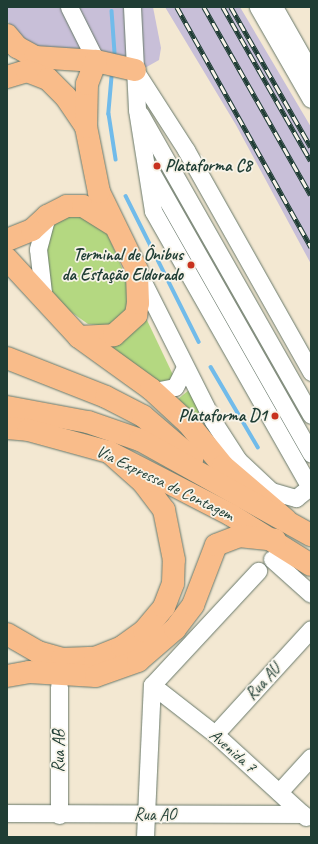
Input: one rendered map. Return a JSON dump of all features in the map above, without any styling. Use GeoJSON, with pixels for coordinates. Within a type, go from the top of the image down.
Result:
{"type":"FeatureCollection","features":[{"type":"Feature","properties":{"kind":"main road"},"geometry":{"type":"LineString","coordinates":[[7,35],[17,47],[35,57],[96,62],[135,70]]}},
{"type":"Feature","properties":{"kind":"main road"},"geometry":{"type":"LineString","coordinates":[[79,337],[114,335],[136,315],[137,270],[112,224],[99,192],[86,127],[87,84],[96,62]]}},
{"type":"Feature","properties":{"kind":"main road"},"geometry":{"type":"LineString","coordinates":[[7,77],[27,72],[48,78],[66,97],[86,127]]}},
{"type":"Feature","properties":{"kind":"main road"},"geometry":{"type":"LineString","coordinates":[[7,240],[32,230],[47,216],[67,206],[83,206],[112,224]]}},
{"type":"Feature","properties":{"kind":"main road"},"geometry":{"type":"LineString","coordinates":[[7,259],[22,271],[44,302],[79,337],[154,391],[188,423],[223,466],[285,519]]}},
{"type":"Feature","properties":{"kind":"main road"},"geometry":{"type":"LineString","coordinates":[[7,358],[106,396],[143,416],[224,486]]}},
{"type":"Feature","properties":{"kind":"main road","name":"Via Expressa de Contagem"},"geometry":{"type":"LineString","coordinates":[[7,407],[88,422],[140,440],[285,519],[311,536]]}},
{"type":"Feature","properties":{"kind":"main road","name":"Via Expressa de Contagem"},"geometry":{"type":"LineString","coordinates":[[7,428],[28,430],[109,452],[273,549],[311,565]]}},
{"type":"Feature","properties":{"kind":"main road"},"geometry":{"type":"LineString","coordinates":[[7,634],[38,652],[62,659],[95,658],[122,648],[144,631],[164,607],[173,583],[174,560],[164,510],[144,483],[109,452]]}},
{"type":"Feature","properties":{"kind":"main road"},"geometry":{"type":"LineString","coordinates":[[7,676],[29,672],[96,676],[138,661],[175,629],[193,605],[216,545],[239,536],[273,549]]}},
{"type":"Feature","properties":{"kind":"street"},"geometry":{"type":"LineString","coordinates":[[69,7],[96,62]]}},
{"type":"Feature","properties":{"kind":"street"},"geometry":{"type":"LineString","coordinates":[[132,7],[137,110],[143,157],[153,211],[310,486],[296,498],[271,491],[238,460],[213,421],[137,270]]}},
{"type":"Feature","properties":{"kind":"street"},"geometry":{"type":"LineString","coordinates":[[258,7],[311,99]]}},
{"type":"Feature","properties":{"kind":"street"},"geometry":{"type":"LineString","coordinates":[[274,7],[311,72]]}},
{"type":"Feature","properties":{"kind":"street"},"geometry":{"type":"LineString","coordinates":[[135,70],[186,150],[311,372]]}},
{"type":"Feature","properties":{"kind":"street"},"geometry":{"type":"LineString","coordinates":[[137,110],[311,415]]}},
{"type":"Feature","properties":{"kind":"street"},"geometry":{"type":"LineString","coordinates":[[143,157],[311,453]]}},
{"type":"Feature","properties":{"kind":"street"},"geometry":{"type":"LineString","coordinates":[[44,302],[38,249],[47,216]]}},
{"type":"Feature","properties":{"kind":"street"},"geometry":{"type":"LineString","coordinates":[[154,391],[175,387],[185,367]]}},
{"type":"Feature","properties":{"kind":"street"},"geometry":{"type":"LineString","coordinates":[[273,549],[311,594]]}},
{"type":"Feature","properties":{"kind":"street"},"geometry":{"type":"LineString","coordinates":[[145,837],[152,685],[258,571]]}},
{"type":"Feature","properties":{"kind":"street","name":"Rua AU"},"geometry":{"type":"LineString","coordinates":[[215,734],[311,629]]}},
{"type":"Feature","properties":{"kind":"street","name":"Avenida 7"},"geometry":{"type":"LineString","coordinates":[[152,685],[215,734],[307,818]]}},
{"type":"Feature","properties":{"kind":"street","name":"Rua AB"},"geometry":{"type":"LineString","coordinates":[[59,815],[60,687]]}},
{"type":"Feature","properties":{"kind":"street"},"geometry":{"type":"LineString","coordinates":[[279,792],[311,757]]}},
{"type":"Feature","properties":{"kind":"street","name":"Rua AO"},"geometry":{"type":"LineString","coordinates":[[7,813],[307,818]]}},
{"type":"Feature","properties":{"kind":"shaded area"},"geometry":{"type":"Polygon","coordinates":[[[7,7],[153,7],[161,48],[159,60],[143,69],[46,52],[15,35],[7,19],[7,7]]]}},
{"type":"Feature","properties":{"kind":"shaded area"},"geometry":{"type":"Polygon","coordinates":[[[165,7],[240,7],[311,127],[311,264],[236,125],[165,7]]]}},
{"type":"Feature","properties":{"kind":"green space"},"geometry":{"type":"Polygon","coordinates":[[[83,213],[105,228],[128,282],[131,311],[107,326],[88,324],[50,297],[43,262],[47,235],[56,220],[83,213]]]}},
{"type":"Feature","properties":{"kind":"green space"},"geometry":{"type":"Polygon","coordinates":[[[145,316],[174,377],[160,385],[100,344],[145,316]]]}},
{"type":"Feature","properties":{"kind":"green space"},"geometry":{"type":"Polygon","coordinates":[[[189,390],[206,425],[178,399],[189,390]]]}},
{"type":"Feature","properties":{"kind":"waterway"},"geometry":{"type":"LineString","coordinates":[[112,11],[115,53]]}},
{"type":"Feature","properties":{"kind":"waterway"},"geometry":{"type":"LineString","coordinates":[[112,77],[109,114],[116,159]]}},
{"type":"Feature","properties":{"kind":"waterway"},"geometry":{"type":"LineString","coordinates":[[126,196],[199,342]]}},
{"type":"Feature","properties":{"kind":"waterway"},"geometry":{"type":"LineString","coordinates":[[211,367],[258,447]]}},
{"type":"Feature","properties":{"kind":"railway"},"geometry":{"type":"LineString","coordinates":[[177,7],[311,247]]}},
{"type":"Feature","properties":{"kind":"railway"},"geometry":{"type":"LineString","coordinates":[[204,7],[311,195]]}},
{"type":"Feature","properties":{"kind":"railway"},"geometry":{"type":"LineString","coordinates":[[223,7],[311,161]]}},
{"type":"Feature","properties":{"kind":"railway"},"geometry":{"type":"LineString","coordinates":[[231,7],[311,147]]}},
{"type":"Feature","properties":{"kind":"place","name":"Plataforma C8"},"geometry":{"type":"Point","coordinates":[157,166]}},
{"type":"Feature","properties":{"kind":"place","name":"Terminal de Ônibus da Estação Eldorado"},"geometry":{"type":"Point","coordinates":[191,265]}},
{"type":"Feature","properties":{"kind":"place","name":"Plataforma D1"},"geometry":{"type":"Point","coordinates":[275,416]}}]}
